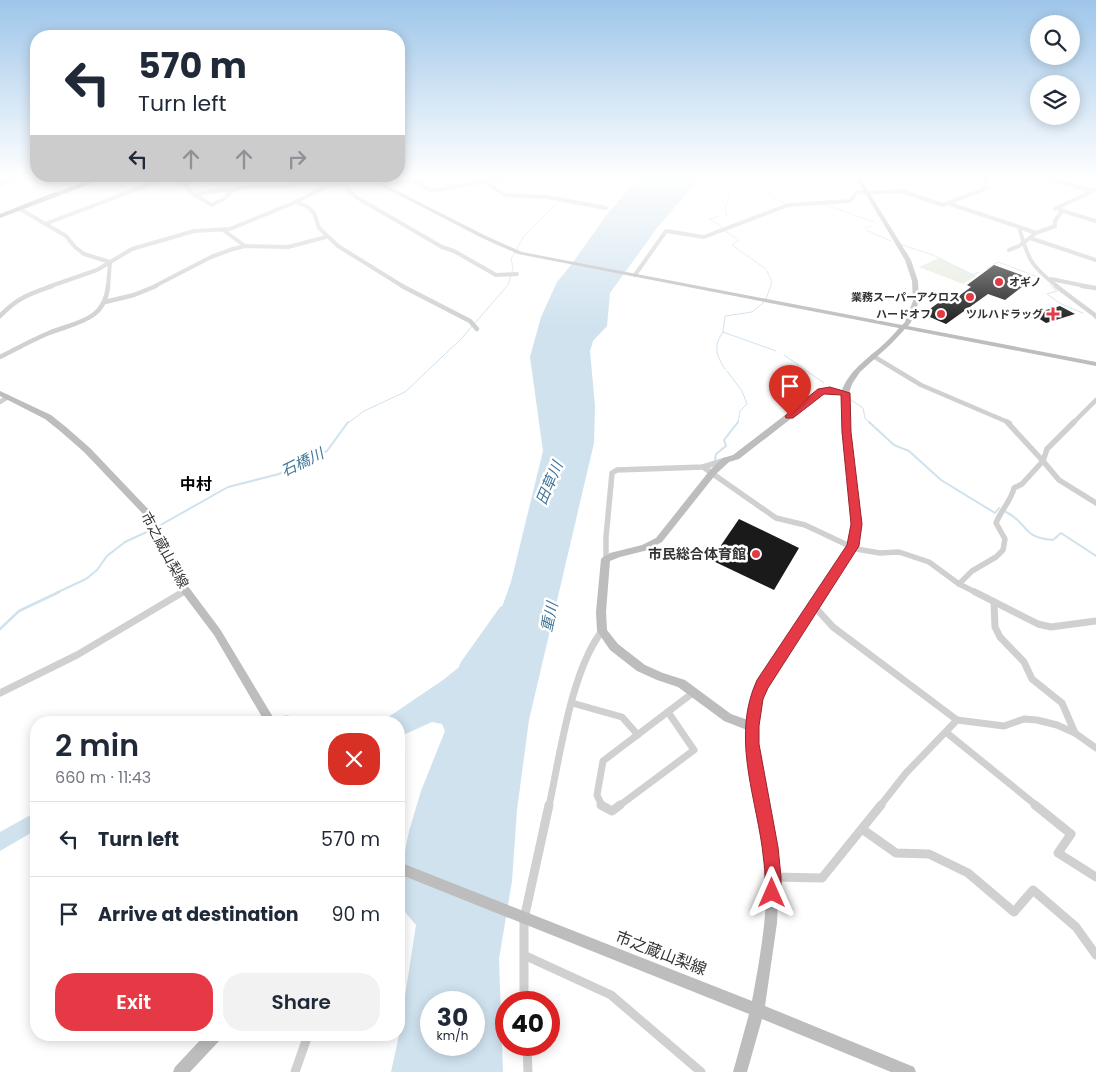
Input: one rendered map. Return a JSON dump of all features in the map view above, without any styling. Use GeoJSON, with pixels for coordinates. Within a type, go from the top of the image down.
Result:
{"type":"FeatureCollection","features":[{"type":"Feature","properties":{"kind":"street"},"geometry":{"type":"LineString","coordinates":[[52,228],[70,238],[76,249],[110,262]]}},
{"type":"Feature","properties":{"kind":"street"},"geometry":{"type":"LineString","coordinates":[[0,316],[23,296],[97,270],[132,249],[200,230],[223,230],[230,228]]}},
{"type":"Feature","properties":{"kind":"street"},"geometry":{"type":"LineString","coordinates":[[320,228],[326,237],[401,285],[472,324],[477,329]]}},
{"type":"Feature","properties":{"kind":"street"},"geometry":{"type":"LineString","coordinates":[[409,228],[496,275],[517,274]]}},
{"type":"Feature","properties":{"kind":"street"},"geometry":{"type":"LineString","coordinates":[[467,228],[520,253],[1096,364]]}},
{"type":"Feature","properties":{"kind":"street"},"geometry":{"type":"LineString","coordinates":[[635,275],[666,231],[704,237],[728,228]]}},
{"type":"Feature","properties":{"kind":"street"},"geometry":{"type":"LineString","coordinates":[[740,1072],[764,974],[772,910],[773,877],[770,847],[753,760],[752,726],[756,699],[762,685],[853,546],[856,524],[846,432],[845,393],[856,369],[890,343],[904,327],[917,301],[918,287],[915,274],[911,264],[888,228]]}},
{"type":"Feature","properties":{"kind":"street"},"geometry":{"type":"LineString","coordinates":[[1018,228],[1031,262],[1037,271],[1096,316]]}},
{"type":"Feature","properties":{"kind":"street"},"geometry":{"type":"LineString","coordinates":[[1021,228],[1036,233]]}},
{"type":"Feature","properties":{"kind":"street"},"geometry":{"type":"LineString","coordinates":[[1009,250],[1036,233],[1049,228]]}},
{"type":"Feature","properties":{"kind":"street"},"geometry":{"type":"LineString","coordinates":[[223,230],[246,246]]}},
{"type":"Feature","properties":{"kind":"street"},"geometry":{"type":"LineString","coordinates":[[105,302],[134,295],[166,282],[222,252],[246,246],[278,248],[326,237]]}},
{"type":"Feature","properties":{"kind":"street"},"geometry":{"type":"LineString","coordinates":[[1030,238],[1095,258]]}},
{"type":"Feature","properties":{"kind":"street"},"geometry":{"type":"LineString","coordinates":[[0,357],[49,333],[86,322],[105,302],[110,262]]}},
{"type":"Feature","properties":{"kind":"street"},"geometry":{"type":"LineString","coordinates":[[1044,276],[1062,282],[1096,288]]}},
{"type":"Feature","properties":{"kind":"street"},"geometry":{"type":"LineString","coordinates":[[873,356],[921,385],[1010,423],[1043,461],[1046,468],[1068,486],[1096,503]]}},
{"type":"Feature","properties":{"kind":"street"},"geometry":{"type":"LineString","coordinates":[[752,726],[728,718],[681,684],[641,668],[614,647],[602,631],[601,612],[612,473],[617,470],[703,466],[736,457],[822,391],[830,390],[845,393]]}},
{"type":"Feature","properties":{"kind":"street","name":"市之蔵山梨線"},"geometry":{"type":"LineString","coordinates":[[0,392],[48,417],[87,450],[141,507],[156,528],[186,590],[217,632],[268,716]]}},
{"type":"Feature","properties":{"kind":"street"},"geometry":{"type":"LineString","coordinates":[[0,402],[8,397]]}},
{"type":"Feature","properties":{"kind":"street"},"geometry":{"type":"LineString","coordinates":[[960,584],[973,570],[1002,552],[1005,545],[1004,536],[996,523],[998,516],[1012,498],[1014,488],[1022,484],[1043,461],[1047,449],[1096,400]]}},
{"type":"Feature","properties":{"kind":"street"},"geometry":{"type":"LineString","coordinates":[[606,559],[617,553],[648,548],[659,540],[713,472],[726,460]]}},
{"type":"Feature","properties":{"kind":"street"},"geometry":{"type":"LineString","coordinates":[[703,466],[776,518],[805,525],[867,552],[899,552],[929,562],[960,584],[1038,624],[1051,627],[1096,621]]}},
{"type":"Feature","properties":{"kind":"street"},"geometry":{"type":"LineString","coordinates":[[0,693],[77,655],[186,590]]}},
{"type":"Feature","properties":{"kind":"street"},"geometry":{"type":"LineString","coordinates":[[994,602],[995,627],[1000,636],[1024,662],[1032,679],[1062,703],[1076,733]]}},
{"type":"Feature","properties":{"kind":"street"},"geometry":{"type":"LineString","coordinates":[[813,605],[833,627],[958,720],[1004,726],[1024,719],[1037,720],[1057,725],[1076,733],[1096,748]]}},
{"type":"Feature","properties":{"kind":"street"},"geometry":{"type":"LineString","coordinates":[[524,991],[526,956],[521,918],[572,703],[585,660],[592,644],[602,631]]}},
{"type":"Feature","properties":{"kind":"street"},"geometry":{"type":"LineString","coordinates":[[668,712],[694,750],[612,811],[602,806],[597,795],[603,761],[694,692]]}},
{"type":"Feature","properties":{"kind":"street"},"geometry":{"type":"LineString","coordinates":[[572,703],[622,718],[638,735]]}},
{"type":"Feature","properties":{"kind":"street"},"geometry":{"type":"LineString","coordinates":[[773,877],[822,878],[923,755],[958,720]]}},
{"type":"Feature","properties":{"kind":"street"},"geometry":{"type":"LineString","coordinates":[[947,733],[1071,834],[1058,853],[1096,877]]}},
{"type":"Feature","properties":{"kind":"street"},"geometry":{"type":"LineString","coordinates":[[862,829],[896,853],[929,854],[968,873],[1014,912],[1033,890],[1076,927],[1096,955]]}},
{"type":"Feature","properties":{"kind":"street","name":"市之蔵山梨線"},"geometry":{"type":"LineString","coordinates":[[405,870],[909,1072]]}},
{"type":"Feature","properties":{"kind":"street"},"geometry":{"type":"LineString","coordinates":[[526,956],[611,995],[701,1072]]}},
{"type":"Feature","properties":{"kind":"street"},"geometry":{"type":"LineString","coordinates":[[180,1072],[209,1041]]}},
{"type":"Feature","properties":{"kind":"street"},"geometry":{"type":"LineString","coordinates":[[295,1072],[306,1041]]}},
{"type":"Feature","properties":{"kind":"street"},"geometry":{"type":"LineString","coordinates":[[527,1056],[528,1072]]}},
{"type":"Feature","properties":{"kind":"shaded area"},"geometry":{"type":"Polygon","coordinates":[[[939,258],[976,276],[963,284],[919,267],[939,258]]]}},
{"type":"Feature","properties":{"kind":"water","name":"重川"},"geometry":{"type":"Polygon","coordinates":[[[597,228],[657,228],[610,293],[607,326],[593,341],[590,351],[595,406],[594,443],[529,720],[517,810],[512,881],[499,959],[500,991],[495,991],[495,1056],[502,1056],[503,1072],[391,1072],[398,1041],[405,1041],[405,996],[416,925],[405,912],[405,851],[421,791],[445,731],[442,724],[432,722],[405,734],[405,716],[390,716],[443,680],[489,643],[511,582],[543,451],[530,357],[541,317],[557,282],[597,228]]]}},
{"type":"Feature","properties":{"kind":"building"},"geometry":{"type":"Polygon","coordinates":[[[994,265],[1032,279],[1005,300],[988,294],[946,324],[923,314],[949,295],[956,298],[971,287],[967,285],[994,265]]]}},
{"type":"Feature","properties":{"kind":"building","name":"ツルハドラッグ"},"geometry":{"type":"Polygon","coordinates":[[[1060,306],[1075,314],[1046,323],[1032,314],[1060,306]]]}},
{"type":"Feature","properties":{"kind":"building","name":"市民総合体育館"},"geometry":{"type":"Polygon","coordinates":[[[739,519],[799,548],[774,590],[711,560],[739,519]]]}},
{"type":"Feature","properties":{"kind":"waterway","name":"石橋川"},"geometry":{"type":"LineString","coordinates":[[348,423],[364,411],[405,392],[461,339],[508,285],[513,268],[511,259],[524,236],[532,228]]}},
{"type":"Feature","properties":{"kind":"waterway"},"geometry":{"type":"LineString","coordinates":[[866,230],[891,241]]}},
{"type":"Feature","properties":{"kind":"waterway"},"geometry":{"type":"LineString","coordinates":[[725,231],[737,239]]}},
{"type":"Feature","properties":{"kind":"waterway"},"geometry":{"type":"LineString","coordinates":[[738,240],[732,245],[766,269]]}},
{"type":"Feature","properties":{"kind":"waterway"},"geometry":{"type":"LineString","coordinates":[[902,245],[933,255],[973,275],[979,272]]}},
{"type":"Feature","properties":{"kind":"waterway"},"geometry":{"type":"LineString","coordinates":[[987,269],[998,262],[1041,278]]}},
{"type":"Feature","properties":{"kind":"waterway"},"geometry":{"type":"LineString","coordinates":[[766,299],[772,282],[767,271]]}},
{"type":"Feature","properties":{"kind":"waterway"},"geometry":{"type":"LineString","coordinates":[[1050,285],[1057,291],[1047,294],[1061,304],[1083,313]]}},
{"type":"Feature","properties":{"kind":"waterway"},"geometry":{"type":"LineString","coordinates":[[723,332],[725,316],[752,312],[764,302]]}},
{"type":"Feature","properties":{"kind":"waterway"},"geometry":{"type":"LineString","coordinates":[[723,332],[776,351]]}},
{"type":"Feature","properties":{"kind":"waterway"},"geometry":{"type":"LineString","coordinates":[[723,332],[718,342],[717,350],[719,359],[725,369]]}},
{"type":"Feature","properties":{"kind":"waterway"},"geometry":{"type":"LineString","coordinates":[[784,355],[824,383]]}},
{"type":"Feature","properties":{"kind":"waterway"},"geometry":{"type":"LineString","coordinates":[[727,371],[742,391],[747,404],[740,411],[738,423]]}},
{"type":"Feature","properties":{"kind":"waterway"},"geometry":{"type":"LineString","coordinates":[[851,400],[863,408],[865,418],[869,422]]}},
{"type":"Feature","properties":{"kind":"waterway","name":"石橋川"},"geometry":{"type":"LineString","coordinates":[[157,527],[228,487],[279,474],[327,451],[348,422]]}},
{"type":"Feature","properties":{"kind":"waterway"},"geometry":{"type":"LineString","coordinates":[[715,460],[716,454],[726,446],[724,440],[738,422]]}},
{"type":"Feature","properties":{"kind":"waterway"},"geometry":{"type":"LineString","coordinates":[[869,422],[894,445],[909,451],[941,480],[995,513],[999,508]]}},
{"type":"Feature","properties":{"kind":"waterway"},"geometry":{"type":"LineString","coordinates":[[1006,512],[1035,536],[1053,540],[1061,533],[1096,556]]}},
{"type":"Feature","properties":{"kind":"waterway","name":"石橋川"},"geometry":{"type":"LineString","coordinates":[[56,593],[86,579],[97,570],[107,556],[125,542],[153,529]]}},
{"type":"Feature","properties":{"kind":"waterway","name":"石橋川"},"geometry":{"type":"LineString","coordinates":[[0,629],[19,611],[59,592]]}},
{"type":"Feature","properties":{"kind":"waterway","name":"田草川"},"geometry":{"type":"LineString","coordinates":[[466,666],[505,611]]}},
{"type":"Feature","properties":{"kind":"waterway","name":"田草川"},"geometry":{"type":"LineString","coordinates":[[0,842],[30,824]]}},
{"type":"Feature","properties":{"kind":"place","name":"オギノ"},"geometry":{"type":"Point","coordinates":[999,282]}},
{"type":"Feature","properties":{"kind":"place","name":"業務スーパーアクロス"},"geometry":{"type":"Point","coordinates":[970,297]}},
{"type":"Feature","properties":{"kind":"place","name":"ハードオフ"},"geometry":{"type":"Point","coordinates":[941,314]}},
{"type":"Feature","properties":{"kind":"place","name":"ツルハドラッグ"},"geometry":{"type":"Point","coordinates":[1053,314]}},
{"type":"Feature","properties":{"kind":"place","name":"市民総合体育館"},"geometry":{"type":"Point","coordinates":[756,554]}},
{"type":"Feature","properties":{"kind":"district","name":"中村"},"geometry":{"type":"Point","coordinates":[196,484]}},
{"type":"Feature","properties":{"kind":"route"},"geometry":{"type":"LineString","coordinates":[[772,893],[773,877],[770,847],[751,744],[756,699],[762,685],[803,619],[846,559],[853,546],[856,524],[846,432],[845,393],[830,390],[822,391],[790,416]]}}]}
